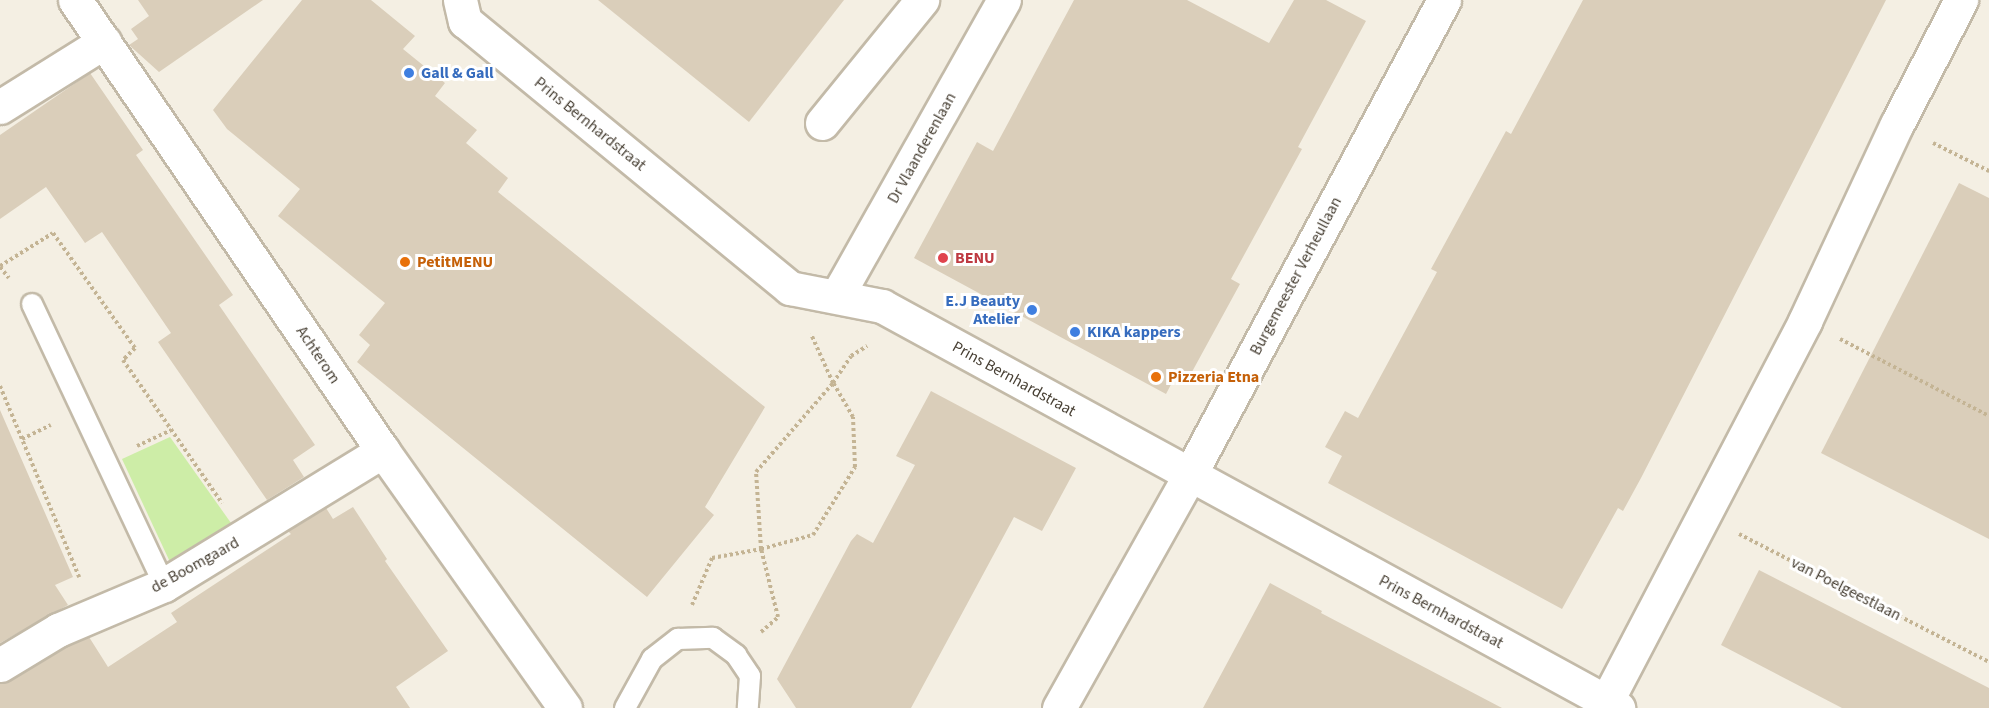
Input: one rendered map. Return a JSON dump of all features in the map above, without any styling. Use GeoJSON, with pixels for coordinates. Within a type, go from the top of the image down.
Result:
{"type":"FeatureCollection","features":[{"type":"Feature","properties":{"kind":"street","name":"Achterom"},"geometry":{"type":"LineString","coordinates":[[75,0],[383,451],[565,708]]}},
{"type":"Feature","properties":{"kind":"street","name":"Prins Bernhardstraat"},"geometry":{"type":"LineString","coordinates":[[460,0],[465,21],[790,288],[882,306],[1609,706]]}},
{"type":"Feature","properties":{"kind":"street"},"geometry":{"type":"LineString","coordinates":[[822,123],[922,0]]}},
{"type":"Feature","properties":{"kind":"street","name":"Dr Vlaanderenlaan"},"geometry":{"type":"LineString","coordinates":[[837,296],[1004,0]]}},
{"type":"Feature","properties":{"kind":"street","name":"Burgemeester Verheullaan"},"geometry":{"type":"LineString","coordinates":[[1059,708],[1189,476],[1444,0]]}},
{"type":"Feature","properties":{"kind":"street"},"geometry":{"type":"LineString","coordinates":[[1609,706],[1703,515],[1805,321],[1897,124],[1961,0]]}},
{"type":"Feature","properties":{"kind":"street"},"geometry":{"type":"LineString","coordinates":[[0,107],[104,42]]}},
{"type":"Feature","properties":{"kind":"street","name":"de Boomgaard"},"geometry":{"type":"LineString","coordinates":[[0,665],[58,630],[164,585],[383,451]]}},
{"type":"Feature","properties":{"kind":"lane"},"geometry":{"type":"LineString","coordinates":[[33,304],[164,585]]}},
{"type":"Feature","properties":{"kind":"lane"},"geometry":{"type":"LineString","coordinates":[[625,708],[652,659],[678,639],[712,638],[736,655],[750,676],[748,708]]}},
{"type":"Feature","properties":{"kind":"path"},"geometry":{"type":"LineString","coordinates":[[1897,124],[1989,171]]}},
{"type":"Feature","properties":{"kind":"path"},"geometry":{"type":"LineString","coordinates":[[0,266],[53,233],[135,348],[123,360],[245,537]]}},
{"type":"Feature","properties":{"kind":"path"},"geometry":{"type":"LineString","coordinates":[[678,639],[712,558],[762,549],[813,535],[855,467],[853,417],[833,383],[790,288]]}},
{"type":"Feature","properties":{"kind":"path"},"geometry":{"type":"LineString","coordinates":[[736,655],[778,617],[762,549],[756,472],[833,383],[851,356],[882,338],[882,306]]}},
{"type":"Feature","properties":{"kind":"path"},"geometry":{"type":"LineString","coordinates":[[1805,321],[1989,416]]}},
{"type":"Feature","properties":{"kind":"path"},"geometry":{"type":"LineString","coordinates":[[0,386],[94,614]]}},
{"type":"Feature","properties":{"kind":"path","name":"van Poelgeestlaan"},"geometry":{"type":"LineString","coordinates":[[1703,515],[1989,662]]}},
{"type":"Feature","properties":{"kind":"green space"},"geometry":{"type":"Polygon","coordinates":[[[170,437],[231,523],[170,562],[122,459],[170,437]]]}},
{"type":"Feature","properties":{"kind":"building"},"geometry":{"type":"Polygon","coordinates":[[[138,0],[263,0],[159,72],[129,45],[138,39],[131,29],[149,16],[138,0]]]}},
{"type":"Feature","properties":{"kind":"building"},"geometry":{"type":"Polygon","coordinates":[[[302,0],[371,0],[415,36],[403,49],[445,83],[435,96],[477,130],[466,143],[508,178],[498,192],[765,407],[705,507],[714,515],[647,597],[357,362],[370,345],[359,335],[385,303],[278,216],[300,189],[227,129],[213,110],[302,0]]]}},
{"type":"Feature","properties":{"kind":"building"},"geometry":{"type":"Polygon","coordinates":[[[598,0],[844,0],[749,122],[598,0]]]}},
{"type":"Feature","properties":{"kind":"building"},"geometry":{"type":"Polygon","coordinates":[[[1074,0],[1187,0],[1269,43],[1294,0],[1326,0],[1366,21],[1298,147],[1302,149],[1231,279],[1240,284],[1187,381],[1176,375],[1166,394],[914,258],[977,142],[993,151],[1074,0]]]}},
{"type":"Feature","properties":{"kind":"building"},"geometry":{"type":"Polygon","coordinates":[[[1583,0],[1886,0],[1641,478],[1623,511],[1618,508],[1562,609],[1328,483],[1342,456],[1325,447],[1345,411],[1358,418],[1437,272],[1431,269],[1506,131],[1511,134],[1583,0]]]}},
{"type":"Feature","properties":{"kind":"building"},"geometry":{"type":"Polygon","coordinates":[[[90,73],[143,150],[136,155],[233,295],[219,305],[315,445],[293,460],[304,477],[267,500],[158,342],[171,333],[102,232],[85,243],[46,187],[0,219],[0,135],[90,73]]]}},
{"type":"Feature","properties":{"kind":"building"},"geometry":{"type":"Polygon","coordinates":[[[1959,183],[1989,198],[1989,539],[1821,453],[1959,183]]]}},
{"type":"Feature","properties":{"kind":"building"},"geometry":{"type":"Polygon","coordinates":[[[931,391],[1076,468],[1042,531],[1014,517],[911,708],[796,708],[777,679],[851,541],[857,534],[873,543],[915,465],[896,456],[931,391]]]}},
{"type":"Feature","properties":{"kind":"building"},"geometry":{"type":"Polygon","coordinates":[[[0,410],[73,577],[55,585],[68,605],[0,643],[0,410]]]}},
{"type":"Feature","properties":{"kind":"building"},"geometry":{"type":"Polygon","coordinates":[[[353,507],[387,559],[385,561],[448,651],[396,687],[410,708],[0,708],[0,684],[10,681],[67,647],[89,637],[108,667],[177,622],[171,613],[291,534],[288,531],[326,508],[333,519],[353,507]]]}},
{"type":"Feature","properties":{"kind":"building"},"geometry":{"type":"Polygon","coordinates":[[[1759,570],[1989,688],[1989,708],[1842,708],[1721,645],[1759,570]]]}},
{"type":"Feature","properties":{"kind":"building"},"geometry":{"type":"Polygon","coordinates":[[[1270,583],[1322,611],[1321,613],[1502,708],[1203,708],[1270,583]]]}},
{"type":"Feature","properties":{"kind":"place","name":"Gall & Gall"},"geometry":{"type":"Point","coordinates":[409,73]}},
{"type":"Feature","properties":{"kind":"place","name":"BENU"},"geometry":{"type":"Point","coordinates":[943,258]}},
{"type":"Feature","properties":{"kind":"place","name":"PetitMENU"},"geometry":{"type":"Point","coordinates":[405,262]}},
{"type":"Feature","properties":{"kind":"place","name":"E.J Beauty Atelier"},"geometry":{"type":"Point","coordinates":[1032,310]}},
{"type":"Feature","properties":{"kind":"place","name":"KIKA kappers"},"geometry":{"type":"Point","coordinates":[1075,332]}},
{"type":"Feature","properties":{"kind":"place","name":"Pizzeria Etna"},"geometry":{"type":"Point","coordinates":[1156,377]}}]}
